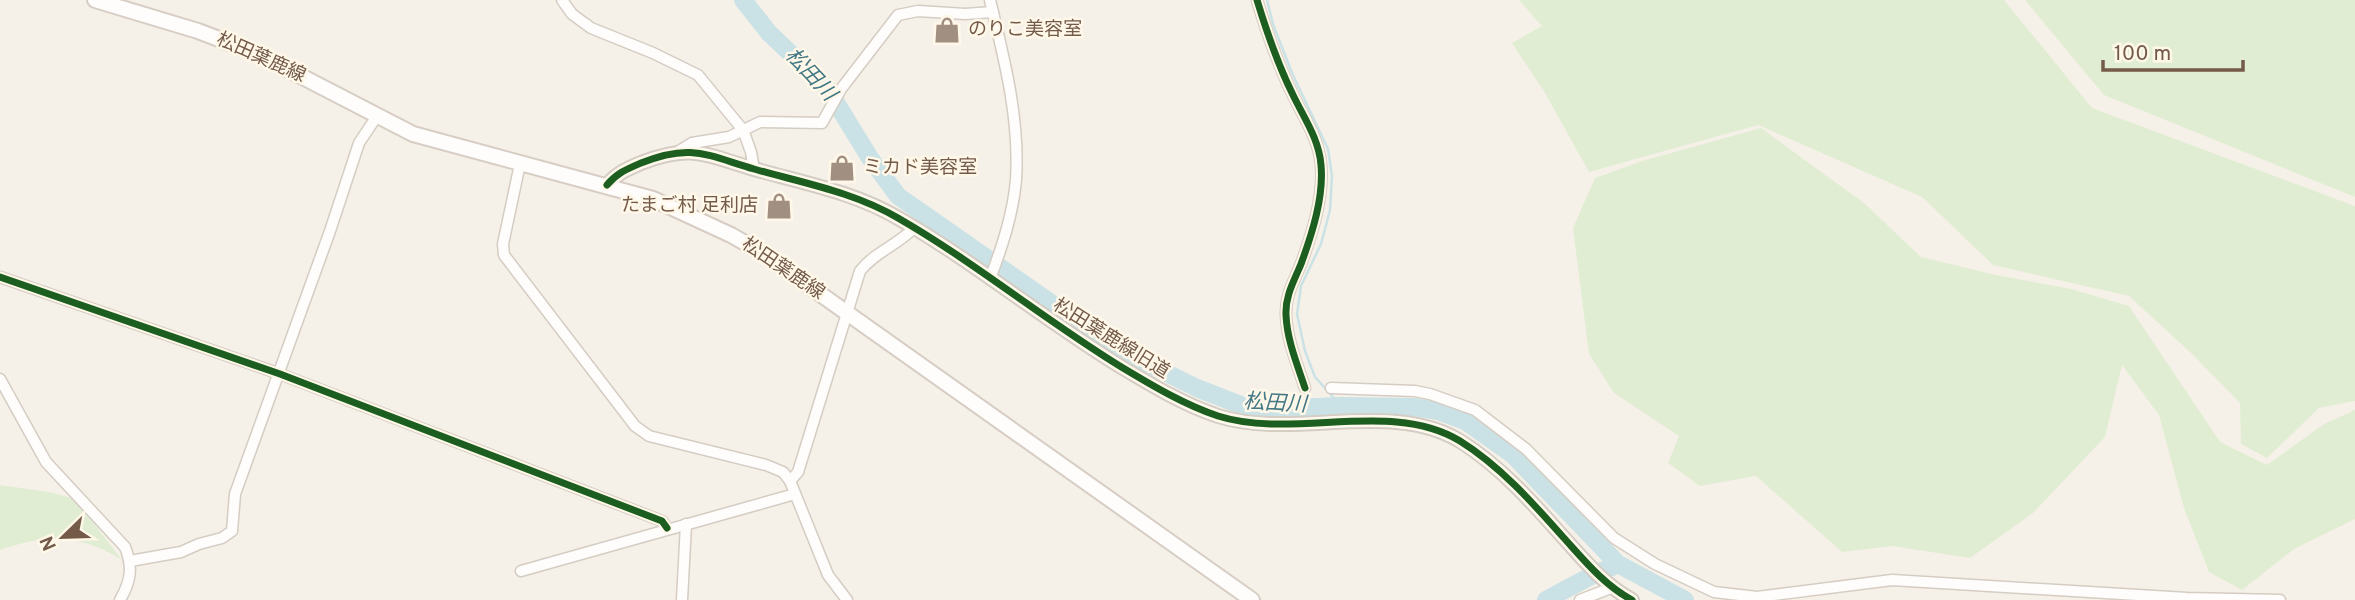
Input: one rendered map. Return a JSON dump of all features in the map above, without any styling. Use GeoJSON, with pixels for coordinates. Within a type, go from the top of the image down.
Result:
{"type":"FeatureCollection","features":[{"type":"Feature","properties":{"kind":"main road","name":"松田葉鹿線"},"geometry":{"type":"LineString","coordinates":[[95,0],[187,27],[239,46],[285,67],[400,129],[432,141],[653,199],[731,235],[761,252],[847,312],[1252,600]]}},
{"type":"Feature","properties":{"kind":"street"},"geometry":{"type":"LineString","coordinates":[[562,0],[575,17],[591,27],[698,75],[743,130],[754,169]]}},
{"type":"Feature","properties":{"kind":"street"},"geometry":{"type":"LineString","coordinates":[[990,0],[1011,96],[1016,153],[1016,182],[1005,234],[990,279]]}},
{"type":"Feature","properties":{"kind":"street"},"geometry":{"type":"LineString","coordinates":[[1257,0],[1281,68],[1312,131],[1322,166],[1319,204],[1300,266],[1291,284],[1286,313],[1293,353],[1305,388]]}},
{"type":"Feature","properties":{"kind":"street"},"geometry":{"type":"LineString","coordinates":[[679,151],[692,143],[723,140],[767,121],[822,123],[841,89],[898,15],[918,11],[965,15],[993,12]]}},
{"type":"Feature","properties":{"kind":"street"},"geometry":{"type":"LineString","coordinates":[[130,561],[181,552],[222,538],[232,531],[235,494],[280,373],[359,143],[377,116]]}},
{"type":"Feature","properties":{"kind":"street","name":"松田葉鹿線旧道"},"geometry":{"type":"LineString","coordinates":[[607,185],[627,169],[679,151],[706,154],[844,194],[885,211],[914,228],[1089,347],[1137,376],[1218,416],[1248,424],[1272,425],[1391,422],[1414,425],[1458,440],[1488,461],[1519,489],[1609,586]]}},
{"type":"Feature","properties":{"kind":"street"},"geometry":{"type":"LineString","coordinates":[[520,164],[503,244],[504,256],[635,426],[649,436],[766,465],[783,472],[790,481],[828,575],[847,600]]}},
{"type":"Feature","properties":{"kind":"street"},"geometry":{"type":"LineString","coordinates":[[790,481],[798,472],[860,271],[870,259],[896,245],[914,228]]}},
{"type":"Feature","properties":{"kind":"street"},"geometry":{"type":"LineString","coordinates":[[0,277],[280,373],[663,521],[667,528]]}},
{"type":"Feature","properties":{"kind":"street"},"geometry":{"type":"LineString","coordinates":[[0,379],[46,462],[125,547],[130,561],[130,578],[120,600]]}},
{"type":"Feature","properties":{"kind":"street"},"geometry":{"type":"LineString","coordinates":[[1331,388],[1415,391],[1475,410],[1526,449],[1564,484],[1587,512],[1630,550],[1712,597],[1757,597],[1892,580],[2186,598],[2280,600]]}},
{"type":"Feature","properties":{"kind":"street"},"geometry":{"type":"LineString","coordinates":[[521,571],[795,494]]}},
{"type":"Feature","properties":{"kind":"street"},"geometry":{"type":"LineString","coordinates":[[682,600],[686,524]]}},
{"type":"Feature","properties":{"kind":"street"},"geometry":{"type":"LineString","coordinates":[[1580,600],[1609,586],[1632,600]]}},
{"type":"Feature","properties":{"kind":"green space"},"geometry":{"type":"Polygon","coordinates":[[[1519,0],[2004,0],[2092,108],[2355,206],[2355,401],[2319,408],[2267,458],[2241,444],[2240,403],[2129,296],[1993,265],[1922,197],[1758,125],[1589,172],[1545,93],[1512,43],[1542,26],[1519,0]]]}},
{"type":"Feature","properties":{"kind":"green space"},"geometry":{"type":"Polygon","coordinates":[[[2025,0],[2355,0],[2355,197],[2104,95],[2025,0]]]}},
{"type":"Feature","properties":{"kind":"green space"},"geometry":{"type":"Polygon","coordinates":[[[1761,128],[1864,203],[1921,257],[2071,289],[2129,306],[2220,442],[2267,465],[2324,424],[2355,410],[2355,519],[2294,549],[2242,590],[2209,572],[2184,508],[2159,415],[2122,365],[2105,437],[2033,513],[1970,558],[1892,546],[1842,552],[1756,476],[1700,486],[1668,463],[1679,436],[1614,393],[1589,354],[1573,228],[1595,178],[1642,161],[1761,128]]]}},
{"type":"Feature","properties":{"kind":"green space"},"geometry":{"type":"Polygon","coordinates":[[[0,485],[49,492],[75,499],[122,560],[92,545],[63,539],[33,541],[0,550],[0,485]]]}},
{"type":"Feature","properties":{"kind":"waterway","name":"松田川"},"geometry":{"type":"LineString","coordinates":[[743,0],[769,33],[827,88],[870,158],[898,196],[1081,324],[1140,360],[1197,388],[1243,406],[1264,409],[1414,407],[1438,411],[1465,421],[1513,455],[1618,564],[1685,600]]}},
{"type":"Feature","properties":{"kind":"waterway"},"geometry":{"type":"LineString","coordinates":[[1267,0],[1292,73],[1328,149],[1332,176],[1330,210],[1321,244],[1301,286],[1297,314],[1305,351],[1315,377],[1341,406]]}},
{"type":"Feature","properties":{"kind":"waterway"},"geometry":{"type":"LineString","coordinates":[[1546,600],[1618,564]]}},
{"type":"Feature","properties":{"kind":"cycle path"},"geometry":{"type":"LineString","coordinates":[[1257,0],[1282,72],[1320,155],[1321,190],[1316,215],[1286,308],[1290,343],[1305,388]]}},
{"type":"Feature","properties":{"kind":"cycle path"},"geometry":{"type":"LineString","coordinates":[[607,185],[618,174],[641,163],[686,152],[710,156],[828,189],[864,201],[927,235],[1123,368],[1169,395],[1206,412],[1247,422],[1278,424],[1373,421],[1404,423],[1433,429],[1460,441],[1502,473],[1595,572],[1632,600]]}},
{"type":"Feature","properties":{"kind":"cycle path"},"geometry":{"type":"LineString","coordinates":[[0,277],[280,374],[662,521],[667,528]]}},
{"type":"Feature","properties":{"kind":"place","name":"のりこ美容室"},"geometry":{"type":"Point","coordinates":[947,30]}},
{"type":"Feature","properties":{"kind":"place","name":"ミカド美容室"},"geometry":{"type":"Point","coordinates":[842,168]}},
{"type":"Feature","properties":{"kind":"place","name":"たまご村 足利店"},"geometry":{"type":"Point","coordinates":[779,206]}}]}
